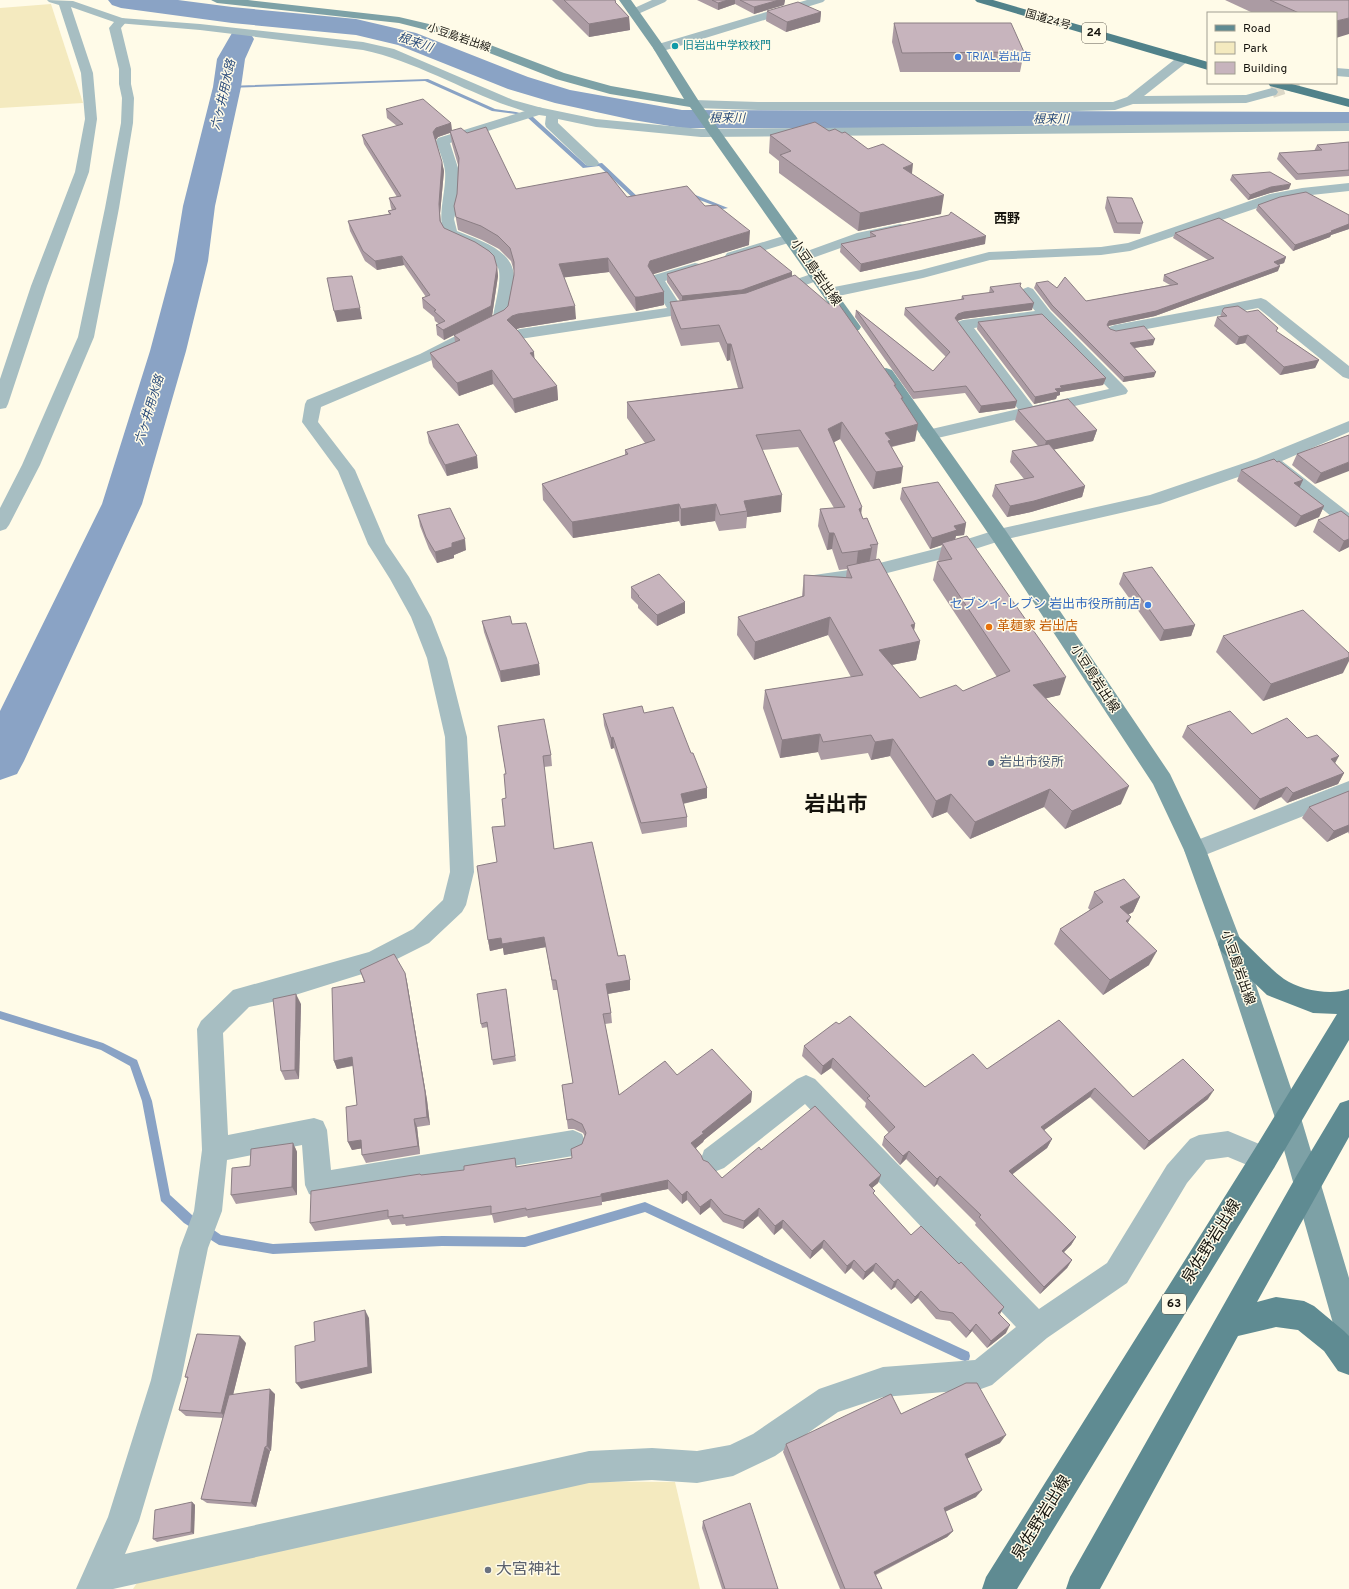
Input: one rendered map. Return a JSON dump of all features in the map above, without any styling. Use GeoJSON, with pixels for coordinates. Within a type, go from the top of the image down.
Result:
{"type":"FeatureCollection","features":[{"type":"Feature","properties":{"kind":"highway","name":"国道24号"},"geometry":{"type":"LineString","coordinates":[[981,0],[1207,66]]}},
{"type":"Feature","properties":{"kind":"highway","name":"国道24号"},"geometry":{"type":"LineString","coordinates":[[1013,0],[1203,53]]}},
{"type":"Feature","properties":{"kind":"highway"},"geometry":{"type":"LineString","coordinates":[[1319,84],[1349,92]]}},
{"type":"Feature","properties":{"kind":"highway"},"geometry":{"type":"LineString","coordinates":[[1273,88],[1349,103]]}},
{"type":"Feature","properties":{"kind":"main road","name":"小豆島岩出線"},"geometry":{"type":"LineString","coordinates":[[217,0],[399,20],[442,30],[567,78],[610,90],[697,107]]}},
{"type":"Feature","properties":{"kind":"main road","name":"小豆島岩出線"},"geometry":{"type":"LineString","coordinates":[[625,0],[659,48],[713,131],[804,257],[1000,535],[1162,780],[1195,850],[1230,944],[1288,1118],[1349,1327]]}},
{"type":"Feature","properties":{"kind":"main road"},"geometry":{"type":"LineString","coordinates":[[1230,944],[1276,987],[1313,1002],[1344,1004],[1349,1000]]}},
{"type":"Feature","properties":{"kind":"main road","name":"泉佐野岩出線"},"geometry":{"type":"LineString","coordinates":[[998,1589],[1264,1159],[1349,1017]]}},
{"type":"Feature","properties":{"kind":"main road"},"geometry":{"type":"LineString","coordinates":[[1082,1589],[1307,1184],[1349,1112]]}},
{"type":"Feature","properties":{"kind":"main road"},"geometry":{"type":"LineString","coordinates":[[1230,1324],[1276,1312],[1304,1316],[1334,1341],[1349,1360]]}},
{"type":"Feature","properties":{"kind":"street"},"geometry":{"type":"LineString","coordinates":[[634,12],[661,0]]}},
{"type":"Feature","properties":{"kind":"street"},"geometry":{"type":"LineString","coordinates":[[659,48],[819,0]]}},
{"type":"Feature","properties":{"kind":"street"},"geometry":{"type":"LineString","coordinates":[[59,1],[73,4],[121,22],[154,22],[200,27],[363,46],[390,52],[509,103],[596,123],[701,133],[713,131],[1349,127]]}},
{"type":"Feature","properties":{"kind":"street"},"geometry":{"type":"LineString","coordinates":[[0,404],[39,286],[82,172],[91,119],[87,73],[59,1]]}},
{"type":"Feature","properties":{"kind":"street"},"geometry":{"type":"LineString","coordinates":[[0,525],[31,465],[86,337],[112,208],[127,123],[128,98],[125,84],[125,69],[115,28],[121,22]]}},
{"type":"Feature","properties":{"kind":"street"},"geometry":{"type":"LineString","coordinates":[[697,107],[1115,106],[1131,100],[1183,59]]}},
{"type":"Feature","properties":{"kind":"street"},"geometry":{"type":"LineString","coordinates":[[1337,72],[1349,73]]}},
{"type":"Feature","properties":{"kind":"street"},"geometry":{"type":"LineString","coordinates":[[1131,100],[1246,99],[1273,88]]}},
{"type":"Feature","properties":{"kind":"street"},"geometry":{"type":"LineString","coordinates":[[546,112],[551,124],[592,163]]}},
{"type":"Feature","properties":{"kind":"street"},"geometry":{"type":"LineString","coordinates":[[95,1583],[123,1521],[166,1380],[194,1248],[208,1211],[215,1150],[210,1029],[242,998],[276,990],[375,960],[421,936],[454,905],[462,872],[456,737],[437,658],[421,617],[399,577],[377,544],[346,470],[310,422],[313,404],[426,356],[500,319],[506,269],[500,258],[482,247],[470,243],[451,233],[447,219],[450,207],[452,171],[443,140],[546,112]]}},
{"type":"Feature","properties":{"kind":"street"},"geometry":{"type":"LineString","coordinates":[[829,293],[923,274],[989,256],[1032,253],[1101,252],[1130,247],[1275,197],[1302,192],[1349,187]]}},
{"type":"Feature","properties":{"kind":"street"},"geometry":{"type":"LineString","coordinates":[[804,257],[862,236],[913,225]]}},
{"type":"Feature","properties":{"kind":"street"},"geometry":{"type":"LineString","coordinates":[[677,311],[656,279],[790,238]]}},
{"type":"Feature","properties":{"kind":"street"},"geometry":{"type":"LineString","coordinates":[[759,297],[817,276]]}},
{"type":"Feature","properties":{"kind":"street"},"geometry":{"type":"LineString","coordinates":[[929,435],[1120,391],[1045,314],[1028,292]]}},
{"type":"Feature","properties":{"kind":"street"},"geometry":{"type":"LineString","coordinates":[[1115,330],[1261,303],[1349,374]]}},
{"type":"Feature","properties":{"kind":"street"},"geometry":{"type":"LineString","coordinates":[[520,334],[714,306]]}},
{"type":"Feature","properties":{"kind":"street"},"geometry":{"type":"LineString","coordinates":[[1028,412],[963,325],[1045,314]]}},
{"type":"Feature","properties":{"kind":"street"},"geometry":{"type":"LineString","coordinates":[[812,581],[856,575],[943,554],[1000,535],[1154,500],[1271,459],[1349,426]]}},
{"type":"Feature","properties":{"kind":"street"},"geometry":{"type":"LineString","coordinates":[[1271,459],[1349,522]]}},
{"type":"Feature","properties":{"kind":"street"},"geometry":{"type":"LineString","coordinates":[[1195,850],[1349,789]]}},
{"type":"Feature","properties":{"kind":"street"},"geometry":{"type":"LineString","coordinates":[[714,1159],[806,1087],[1037,1328]]}},
{"type":"Feature","properties":{"kind":"street"},"geometry":{"type":"LineString","coordinates":[[215,1150],[314,1130],[319,1185],[573,1143]]}},
{"type":"Feature","properties":{"kind":"street"},"geometry":{"type":"LineString","coordinates":[[95,1583],[589,1467],[652,1464],[697,1467],[733,1460],[764,1444],[830,1400],[883,1382],[981,1374],[1037,1328],[1117,1273],[1178,1174],[1199,1148],[1228,1144],[1264,1159]]}},
{"type":"Feature","properties":{"kind":"green space"},"geometry":{"type":"Polygon","coordinates":[[[51,4],[83,103],[0,108],[0,8],[51,4]]]}},
{"type":"Feature","properties":{"kind":"green space"},"geometry":{"type":"Polygon","coordinates":[[[499,1481],[675,1482],[700,1589],[133,1589],[156,1553],[499,1481]]]}},
{"type":"Feature","properties":{"kind":"building"},"geometry":{"type":"Polygon","coordinates":[[[564,0],[614,0],[629,17],[589,24],[564,0]]]}},
{"type":"Feature","properties":{"kind":"building"},"geometry":{"type":"Polygon","coordinates":[[[712,0],[728,0],[718,3],[712,0]]]}},
{"type":"Feature","properties":{"kind":"building"},"geometry":{"type":"Polygon","coordinates":[[[740,0],[779,0],[754,7],[740,0]]]}},
{"type":"Feature","properties":{"kind":"building"},"geometry":{"type":"Polygon","coordinates":[[[1270,0],[1349,0],[1349,18],[1337,21],[1337,12],[1297,12],[1270,0]]]}},
{"type":"Feature","properties":{"kind":"building"},"geometry":{"type":"Polygon","coordinates":[[[798,2],[821,12],[787,22],[767,11],[798,2]]]}},
{"type":"Feature","properties":{"kind":"building"},"geometry":{"type":"Polygon","coordinates":[[[894,23],[1011,23],[1024,52],[902,53],[894,23]]]}},
{"type":"Feature","properties":{"kind":"building"},"geometry":{"type":"Polygon","coordinates":[[[423,99],[451,123],[436,128],[433,132],[442,162],[439,204],[440,221],[444,228],[475,242],[489,251],[494,256],[497,267],[491,306],[443,330],[436,325],[445,321],[434,311],[436,310],[422,298],[430,295],[402,256],[375,261],[363,251],[348,221],[391,214],[388,211],[396,209],[389,198],[401,196],[362,135],[403,124],[386,109],[423,99]]]}},
{"type":"Feature","properties":{"kind":"building"},"geometry":{"type":"Polygon","coordinates":[[[815,122],[829,131],[835,129],[842,133],[845,132],[868,149],[883,144],[913,164],[903,168],[944,195],[860,213],[780,155],[791,151],[770,135],[815,122]]]}},
{"type":"Feature","properties":{"kind":"building"},"geometry":{"type":"Polygon","coordinates":[[[486,127],[516,189],[607,172],[627,197],[687,186],[705,206],[717,205],[750,231],[650,261],[648,266],[664,292],[639,297],[635,297],[608,258],[559,264],[575,306],[518,314],[507,320],[519,332],[534,352],[530,353],[557,386],[513,399],[492,370],[457,383],[430,353],[460,340],[454,335],[504,310],[508,306],[514,275],[514,262],[510,248],[498,236],[481,226],[456,217],[454,206],[457,194],[459,158],[450,131],[461,128],[467,133],[486,127]]]}},
{"type":"Feature","properties":{"kind":"building"},"geometry":{"type":"Polygon","coordinates":[[[1349,142],[1349,170],[1298,174],[1279,153],[1322,150],[1317,145],[1349,142]]]}},
{"type":"Feature","properties":{"kind":"building"},"geometry":{"type":"Polygon","coordinates":[[[1270,172],[1291,184],[1271,187],[1250,195],[1232,175],[1270,172]]]}},
{"type":"Feature","properties":{"kind":"building"},"geometry":{"type":"Polygon","coordinates":[[[1306,192],[1349,215],[1349,224],[1331,231],[1332,232],[1295,245],[1258,205],[1280,197],[1306,192]]]}},
{"type":"Feature","properties":{"kind":"building"},"geometry":{"type":"Polygon","coordinates":[[[1107,197],[1132,198],[1143,223],[1117,223],[1107,197]]]}},
{"type":"Feature","properties":{"kind":"building"},"geometry":{"type":"Polygon","coordinates":[[[951,212],[986,236],[861,264],[841,244],[876,236],[870,232],[949,215],[951,212]]]}},
{"type":"Feature","properties":{"kind":"building"},"geometry":{"type":"Polygon","coordinates":[[[1219,218],[1286,257],[1274,262],[1280,266],[1156,311],[1109,321],[1107,325],[1110,329],[1116,331],[1144,326],[1155,339],[1130,343],[1156,372],[1124,377],[1052,305],[1036,283],[1048,281],[1057,288],[1065,277],[1086,301],[1178,284],[1164,275],[1214,258],[1175,233],[1219,218]]]}},
{"type":"Feature","properties":{"kind":"building"},"geometry":{"type":"Polygon","coordinates":[[[760,246],[792,272],[742,290],[682,296],[667,274],[760,246]]]}},
{"type":"Feature","properties":{"kind":"building"},"geometry":{"type":"Polygon","coordinates":[[[795,275],[829,304],[838,303],[896,385],[894,385],[903,398],[901,398],[918,424],[885,433],[891,440],[888,441],[903,467],[876,472],[842,422],[828,429],[862,507],[859,509],[863,519],[867,518],[878,544],[870,545],[872,548],[842,553],[834,533],[829,533],[820,509],[845,507],[800,430],[756,435],[782,495],[744,501],[747,511],[720,515],[716,504],[681,509],[679,504],[572,522],[542,484],[628,454],[625,450],[655,440],[627,402],[743,388],[731,344],[727,344],[719,325],[681,329],[670,302],[746,293],[795,275]]]}},
{"type":"Feature","properties":{"kind":"building"},"geometry":{"type":"Polygon","coordinates":[[[352,276],[360,308],[334,311],[327,278],[352,276]]]}},
{"type":"Feature","properties":{"kind":"building"},"geometry":{"type":"Polygon","coordinates":[[[1021,283],[1020,286],[1034,303],[964,312],[958,314],[955,318],[1017,401],[981,406],[966,386],[914,392],[856,310],[933,371],[950,352],[905,308],[964,299],[962,296],[994,292],[990,287],[1021,283]]]}},
{"type":"Feature","properties":{"kind":"building"},"geometry":{"type":"Polygon","coordinates":[[[1238,306],[1247,312],[1258,310],[1278,328],[1276,331],[1319,360],[1284,367],[1248,335],[1239,337],[1217,317],[1227,316],[1222,311],[1224,308],[1238,306]]]}},
{"type":"Feature","properties":{"kind":"building"},"geometry":{"type":"Polygon","coordinates":[[[1042,314],[1106,378],[1060,386],[1062,388],[1055,389],[1058,392],[1035,397],[978,322],[1042,314]]]}},
{"type":"Feature","properties":{"kind":"building"},"geometry":{"type":"Polygon","coordinates":[[[1068,399],[1097,430],[1046,441],[1018,410],[1068,399]]]}},
{"type":"Feature","properties":{"kind":"building"},"geometry":{"type":"Polygon","coordinates":[[[458,424],[477,456],[445,465],[427,432],[458,424]]]}},
{"type":"Feature","properties":{"kind":"building"},"geometry":{"type":"Polygon","coordinates":[[[1349,435],[1349,462],[1321,473],[1297,454],[1349,435]]]}},
{"type":"Feature","properties":{"kind":"building"},"geometry":{"type":"Polygon","coordinates":[[[1049,444],[1085,486],[1034,501],[1010,506],[995,485],[1034,477],[1012,451],[1049,444]]]}},
{"type":"Feature","properties":{"kind":"building"},"geometry":{"type":"Polygon","coordinates":[[[1274,459],[1277,462],[1279,461],[1303,480],[1294,483],[1324,506],[1301,516],[1241,470],[1274,459]]]}},
{"type":"Feature","properties":{"kind":"building"},"geometry":{"type":"Polygon","coordinates":[[[938,482],[966,523],[954,526],[957,530],[932,538],[902,488],[938,482]]]}},
{"type":"Feature","properties":{"kind":"building"},"geometry":{"type":"Polygon","coordinates":[[[450,508],[465,539],[452,543],[452,547],[435,552],[426,537],[418,515],[450,508]]]}},
{"type":"Feature","properties":{"kind":"building"},"geometry":{"type":"Polygon","coordinates":[[[1341,511],[1349,517],[1349,539],[1344,541],[1318,520],[1341,511]]]}},
{"type":"Feature","properties":{"kind":"building"},"geometry":{"type":"Polygon","coordinates":[[[967,536],[1066,677],[1033,685],[1129,786],[1072,811],[1050,789],[975,822],[951,794],[936,801],[893,739],[875,742],[871,735],[823,742],[820,734],[782,740],[765,690],[863,675],[830,617],[755,642],[738,617],[804,596],[804,575],[852,578],[847,566],[879,559],[915,624],[911,625],[920,641],[879,650],[920,698],[956,685],[963,691],[1010,671],[937,562],[952,559],[942,543],[967,536]]]}},
{"type":"Feature","properties":{"kind":"building"},"geometry":{"type":"Polygon","coordinates":[[[1152,567],[1195,625],[1164,630],[1123,573],[1152,567]]]}},
{"type":"Feature","properties":{"kind":"building"},"geometry":{"type":"Polygon","coordinates":[[[659,574],[685,602],[657,615],[631,587],[659,574]]]}},
{"type":"Feature","properties":{"kind":"building"},"geometry":{"type":"Polygon","coordinates":[[[1303,610],[1349,653],[1349,657],[1271,684],[1223,636],[1303,610]]]}},
{"type":"Feature","properties":{"kind":"building"},"geometry":{"type":"Polygon","coordinates":[[[510,616],[512,624],[526,623],[539,664],[500,671],[482,621],[510,616]]]}},
{"type":"Feature","properties":{"kind":"building"},"geometry":{"type":"Polygon","coordinates":[[[642,706],[644,713],[673,707],[691,753],[693,753],[707,788],[681,794],[687,817],[641,823],[613,737],[611,738],[603,714],[642,706]]]}},
{"type":"Feature","properties":{"kind":"building"},"geometry":{"type":"Polygon","coordinates":[[[1230,711],[1252,734],[1287,718],[1307,738],[1317,735],[1339,756],[1331,759],[1344,773],[1293,793],[1287,787],[1260,799],[1187,726],[1230,711]]]}},
{"type":"Feature","properties":{"kind":"building"},"geometry":{"type":"Polygon","coordinates":[[[544,719],[551,755],[543,756],[554,849],[592,842],[618,956],[625,955],[630,980],[606,984],[611,1013],[603,1014],[619,1095],[665,1061],[677,1075],[712,1049],[752,1092],[702,1132],[704,1133],[691,1143],[701,1155],[703,1160],[708,1162],[722,1178],[759,1147],[761,1150],[815,1106],[881,1175],[869,1185],[875,1191],[873,1193],[911,1235],[921,1226],[959,1264],[961,1262],[1004,1307],[998,1313],[1010,1325],[991,1341],[976,1324],[970,1331],[953,1313],[940,1311],[921,1291],[915,1297],[898,1279],[894,1282],[876,1263],[865,1272],[854,1260],[847,1266],[824,1240],[812,1251],[783,1220],[775,1226],[759,1208],[744,1221],[724,1214],[711,1199],[700,1207],[687,1191],[682,1195],[668,1180],[601,1194],[601,1196],[526,1210],[526,1208],[491,1214],[491,1206],[403,1218],[403,1215],[388,1217],[388,1210],[310,1223],[311,1191],[420,1174],[464,1170],[464,1166],[515,1158],[516,1167],[572,1158],[571,1149],[582,1144],[586,1133],[582,1124],[572,1119],[567,1120],[562,1085],[573,1083],[556,980],[552,980],[544,937],[502,944],[501,938],[488,940],[477,866],[497,862],[492,827],[505,826],[502,799],[506,798],[504,774],[506,774],[498,726],[544,719]]]}},
{"type":"Feature","properties":{"kind":"building"},"geometry":{"type":"Polygon","coordinates":[[[1349,791],[1349,825],[1334,831],[1309,807],[1349,791]]]}},
{"type":"Feature","properties":{"kind":"building"},"geometry":{"type":"Polygon","coordinates":[[[1124,879],[1140,897],[1120,907],[1131,917],[1126,921],[1157,951],[1110,980],[1060,929],[1103,902],[1094,892],[1124,879]]]}},
{"type":"Feature","properties":{"kind":"building"},"geometry":{"type":"Polygon","coordinates":[[[394,954],[405,973],[425,1092],[427,1117],[414,1119],[418,1146],[362,1155],[361,1140],[348,1142],[346,1107],[357,1105],[352,1057],[334,1061],[332,988],[365,982],[360,970],[394,954]]]}},
{"type":"Feature","properties":{"kind":"building"},"geometry":{"type":"Polygon","coordinates":[[[506,989],[515,1056],[492,1060],[487,1022],[481,1024],[477,994],[506,989]]]}},
{"type":"Feature","properties":{"kind":"building"},"geometry":{"type":"Polygon","coordinates":[[[296,994],[295,1070],[281,1071],[273,999],[296,994]]]}},
{"type":"Feature","properties":{"kind":"building"},"geometry":{"type":"Polygon","coordinates":[[[850,1016],[925,1087],[973,1054],[987,1069],[1059,1020],[1133,1097],[1183,1059],[1214,1090],[1149,1141],[1095,1088],[1041,1127],[1052,1139],[1009,1171],[1076,1237],[1062,1251],[1072,1260],[1044,1287],[979,1217],[981,1215],[940,1176],[937,1179],[909,1151],[903,1156],[884,1137],[895,1127],[867,1098],[870,1096],[833,1058],[823,1066],[804,1046],[836,1022],[839,1024],[850,1016]]]}},
{"type":"Feature","properties":{"kind":"building"},"geometry":{"type":"Polygon","coordinates":[[[293,1143],[292,1187],[231,1195],[232,1168],[250,1166],[251,1149],[293,1143]]]}},
{"type":"Feature","properties":{"kind":"building"},"geometry":{"type":"Polygon","coordinates":[[[365,1310],[368,1367],[296,1383],[295,1346],[315,1341],[314,1322],[365,1310]]]}},
{"type":"Feature","properties":{"kind":"building"},"geometry":{"type":"Polygon","coordinates":[[[197,1334],[240,1336],[221,1413],[179,1410],[188,1377],[185,1377],[197,1334]]]}},
{"type":"Feature","properties":{"kind":"building"},"geometry":{"type":"Polygon","coordinates":[[[966,1383],[977,1383],[1006,1435],[965,1454],[982,1490],[944,1508],[953,1531],[874,1572],[882,1589],[845,1589],[786,1444],[891,1394],[901,1414],[966,1383]]]}},
{"type":"Feature","properties":{"kind":"building"},"geometry":{"type":"Polygon","coordinates":[[[270,1389],[267,1446],[265,1447],[251,1503],[201,1499],[229,1395],[270,1389]]]}},
{"type":"Feature","properties":{"kind":"building"},"geometry":{"type":"Polygon","coordinates":[[[192,1502],[191,1532],[153,1539],[155,1510],[192,1502]]]}},
{"type":"Feature","properties":{"kind":"building"},"geometry":{"type":"Polygon","coordinates":[[[750,1503],[778,1589],[725,1589],[703,1521],[750,1503]]]}},
{"type":"Feature","properties":{"kind":"waterway","name":"根来川"},"geometry":{"type":"LineString","coordinates":[[121,0],[232,15],[356,27],[407,39],[518,83],[565,97],[682,119],[1349,121]]}},
{"type":"Feature","properties":{"kind":"waterway","name":"六ヶ井用水路"},"geometry":{"type":"LineString","coordinates":[[0,761],[122,504],[168,351],[191,261],[199,206],[227,87],[231,59],[241,39]]}},
{"type":"Feature","properties":{"kind":"waterway"},"geometry":{"type":"LineString","coordinates":[[227,87],[426,80],[494,110],[516,113],[530,117],[585,167],[600,164],[638,200],[643,199]]}},
{"type":"Feature","properties":{"kind":"waterway"},"geometry":{"type":"LineString","coordinates":[[686,193],[725,208]]}},
{"type":"Feature","properties":{"kind":"waterway"},"geometry":{"type":"LineString","coordinates":[[0,1015],[103,1047],[134,1063],[147,1101],[165,1198],[188,1219],[219,1240],[273,1249],[442,1241],[525,1242],[645,1207],[965,1356]]}},
{"type":"Feature","properties":{"kind":"tunnel"},"geometry":{"type":"LineString","coordinates":[[1272,92],[1296,84]]}},
{"type":"Feature","properties":{"kind":"place","name":"旧岩出中学校校門"},"geometry":{"type":"Point","coordinates":[675,46]}},
{"type":"Feature","properties":{"kind":"place","name":"TRIAL 岩出店"},"geometry":{"type":"Point","coordinates":[958,57]}},
{"type":"Feature","properties":{"kind":"place","name":"セブンイ-レブン 岩出市役所前店"},"geometry":{"type":"Point","coordinates":[1148,605]}},
{"type":"Feature","properties":{"kind":"place","name":"革麺家 岩出店"},"geometry":{"type":"Point","coordinates":[989,627]}},
{"type":"Feature","properties":{"kind":"place","name":"岩出市役所"},"geometry":{"type":"Point","coordinates":[991,763]}},
{"type":"Feature","properties":{"kind":"place","name":"大宮神社"},"geometry":{"type":"Point","coordinates":[488,1570]}},
{"type":"Feature","properties":{"kind":"district","name":"西野"},"geometry":{"type":"Point","coordinates":[1007,220]}},
{"type":"Feature","properties":{"kind":"district","name":"岩出市"},"geometry":{"type":"Point","coordinates":[836,805]}}]}
